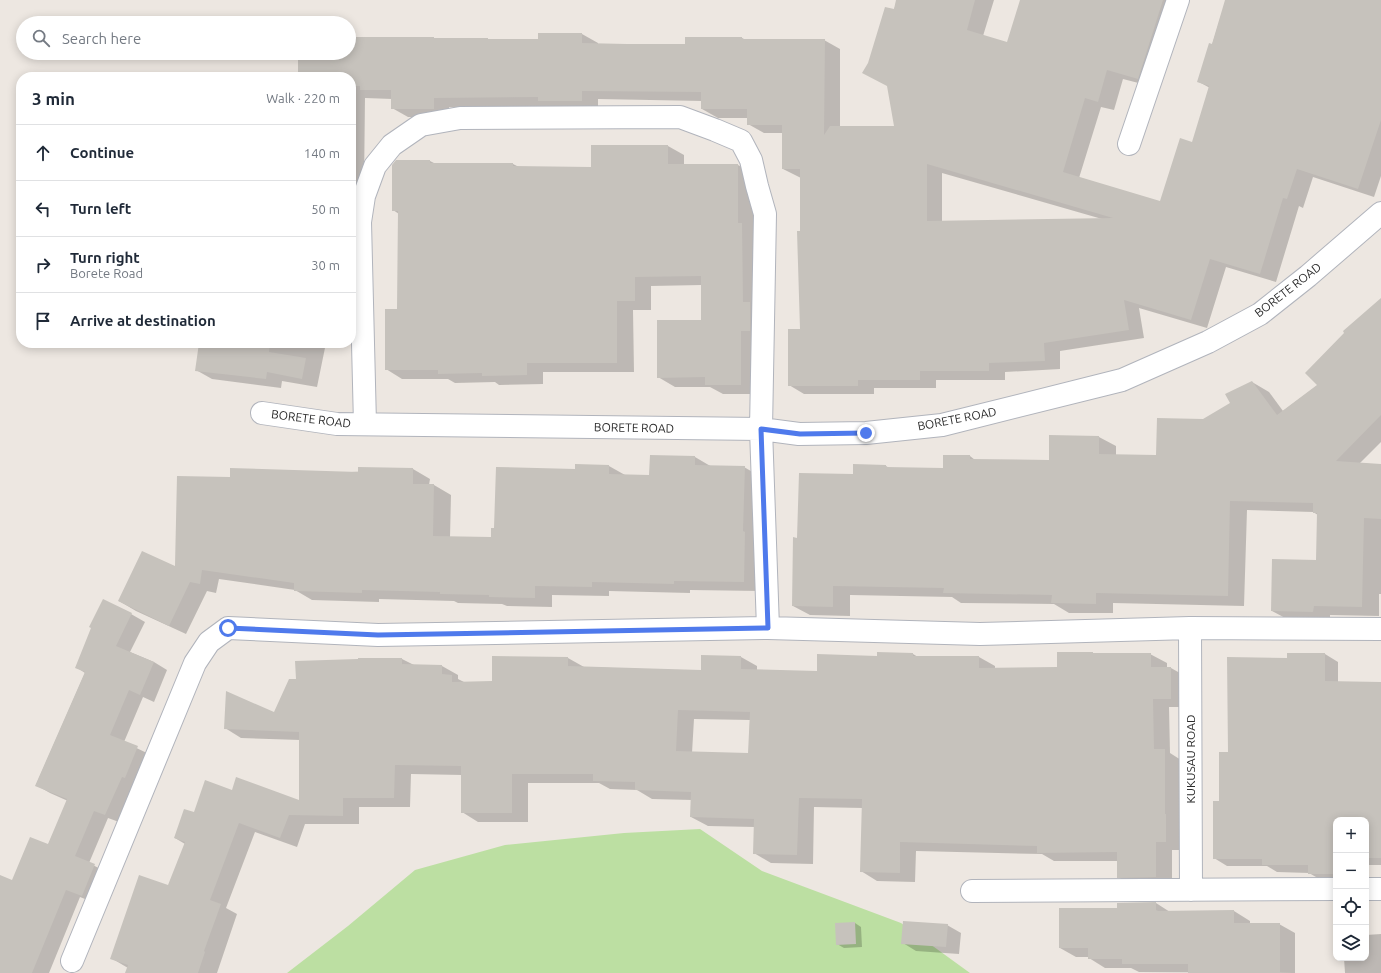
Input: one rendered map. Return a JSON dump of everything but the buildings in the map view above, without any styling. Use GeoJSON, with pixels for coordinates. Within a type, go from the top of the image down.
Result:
{"type":"FeatureCollection","features":[{"type":"Feature","properties":{"kind":"street"},"geometry":{"type":"LineString","coordinates":[[1129,144],[1178,0]]}},
{"type":"Feature","properties":{"kind":"street"},"geometry":{"type":"LineString","coordinates":[[365,424],[360,222],[364,196],[375,166],[392,145],[422,125],[460,118],[680,117],[741,141],[751,160],[756,186],[765,214],[761,429],[768,628]]}},
{"type":"Feature","properties":{"kind":"street","name":"BORETE ROAD"},"geometry":{"type":"LineString","coordinates":[[262,413],[337,424],[761,429],[800,434],[866,433],[942,425],[1122,380],[1208,342],[1260,314],[1308,276],[1381,213]]}},
{"type":"Feature","properties":{"kind":"street"},"geometry":{"type":"LineString","coordinates":[[72,961],[195,663],[209,642],[228,628],[378,635],[768,628],[980,634],[1190,628],[1381,629]]}},
{"type":"Feature","properties":{"kind":"street","name":"KUKUSAU ROAD"},"geometry":{"type":"LineString","coordinates":[[1190,628],[1191,890]]}},
{"type":"Feature","properties":{"kind":"street"},"geometry":{"type":"LineString","coordinates":[[972,891],[1333,889]]}},
{"type":"Feature","properties":{"kind":"street"},"geometry":{"type":"LineString","coordinates":[[1369,889],[1381,889]]}},
{"type":"Feature","properties":{"kind":"green space"},"geometry":{"type":"Polygon","coordinates":[[[700,829],[762,871],[901,923],[970,973],[287,973],[348,926],[415,870],[505,845],[624,833],[700,829]]]}},
{"type":"Feature","properties":{"kind":"route"},"geometry":{"type":"LineString","coordinates":[[228,628],[378,635],[768,628],[761,429],[800,434],[866,433]]}}]}
